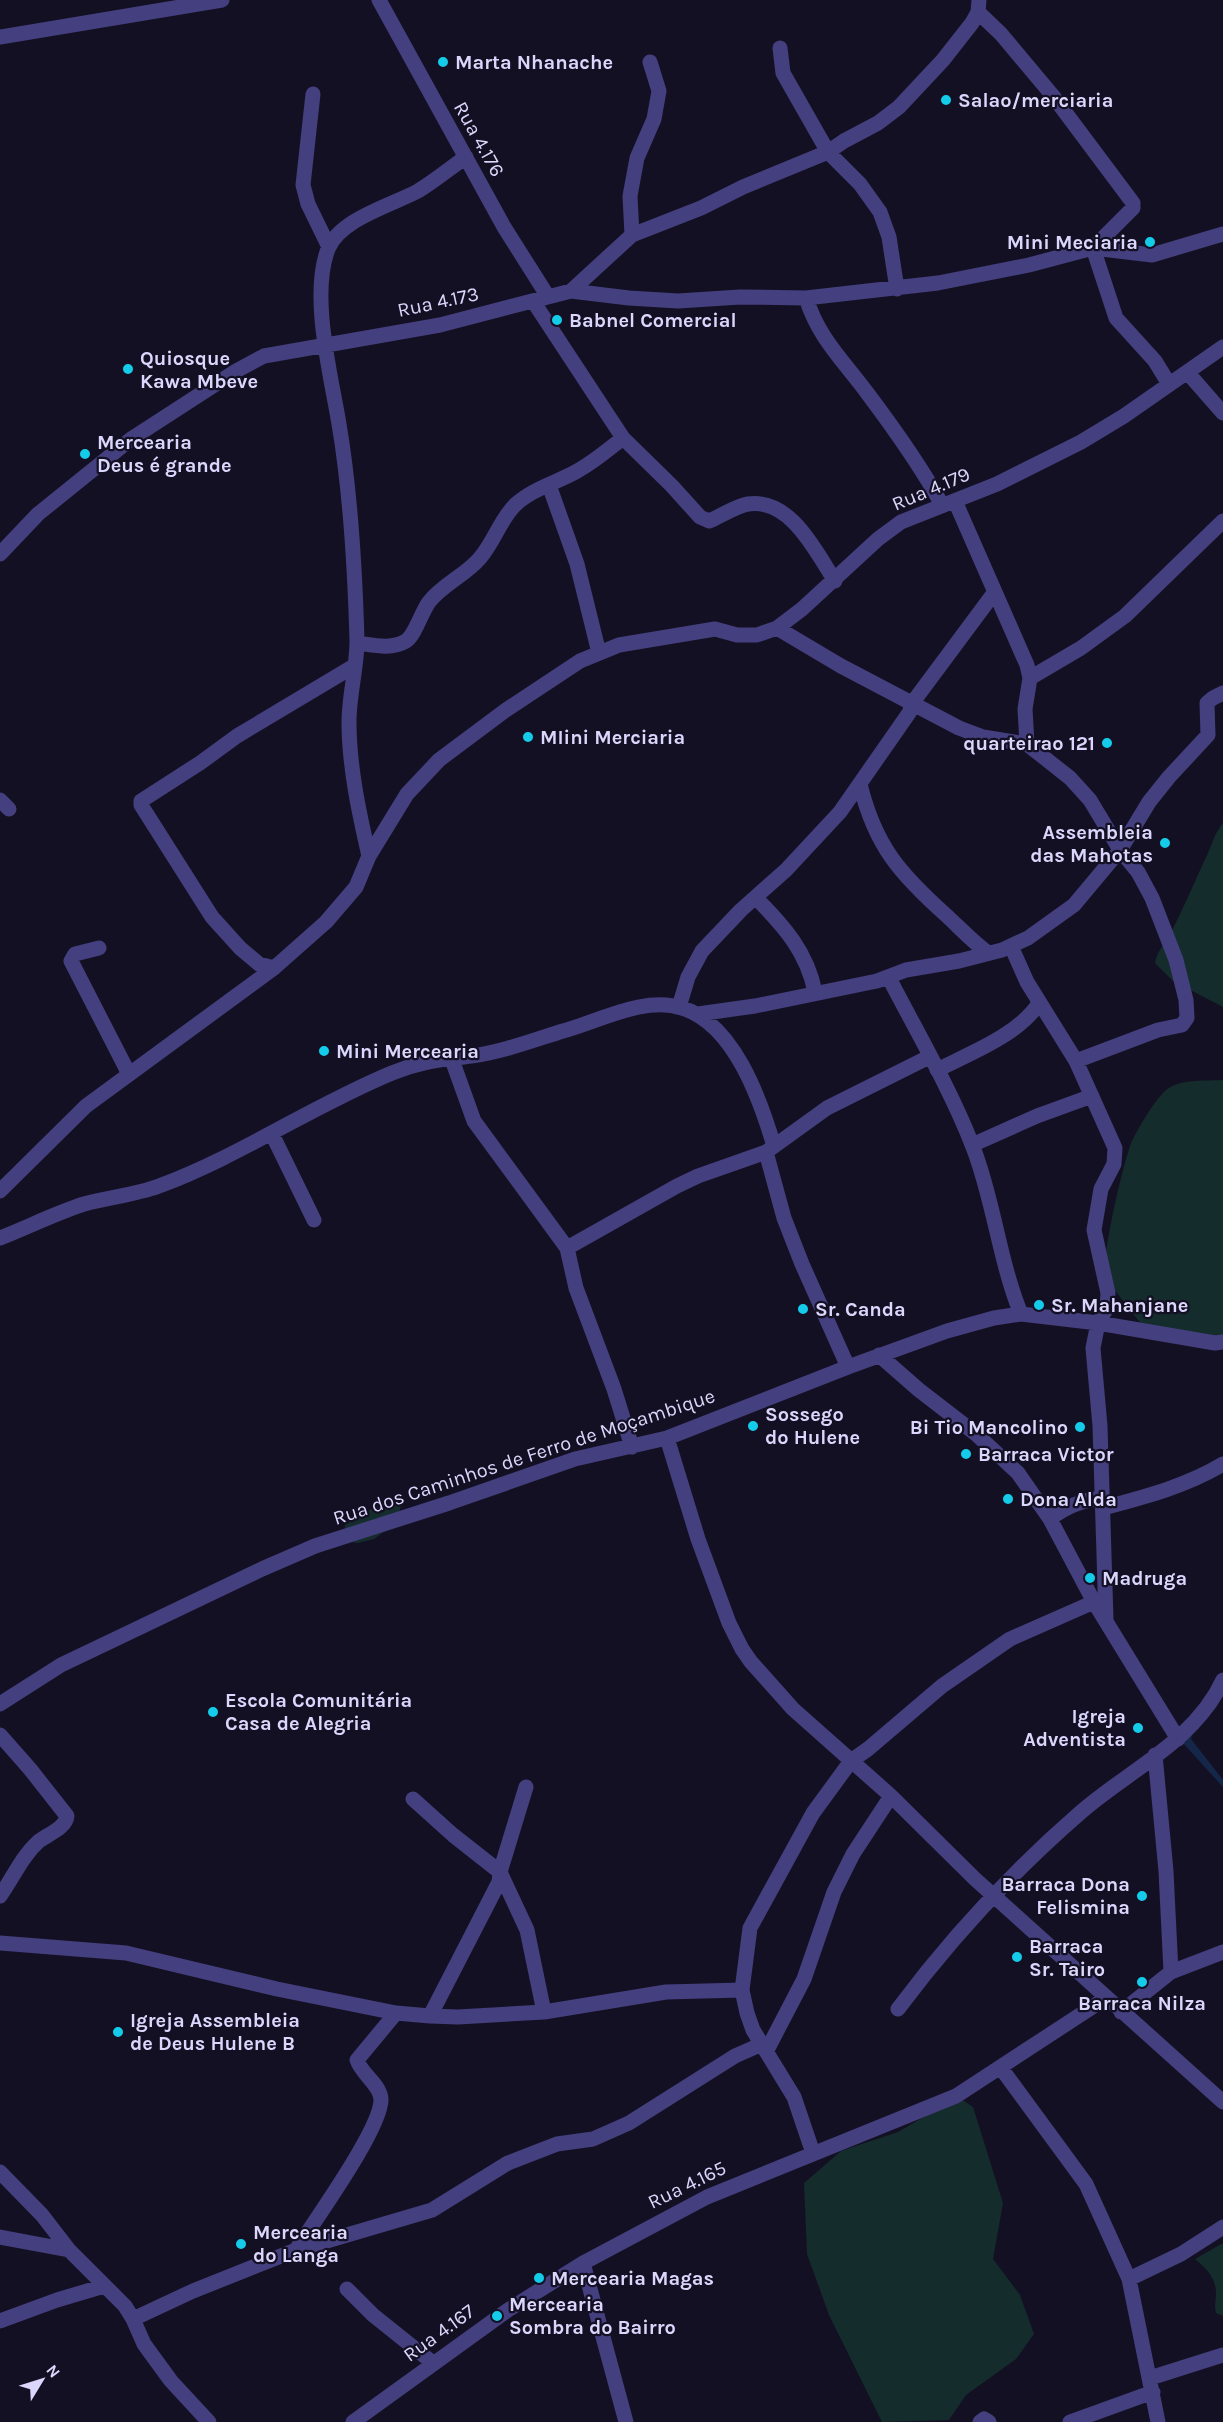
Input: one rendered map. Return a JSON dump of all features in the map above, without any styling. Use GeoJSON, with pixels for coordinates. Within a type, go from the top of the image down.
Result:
{"type":"FeatureCollection","features":[{"type":"Feature","properties":{"kind":"street"},"geometry":{"type":"LineString","coordinates":[[0,37],[222,0]]}},
{"type":"Feature","properties":{"kind":"street","name":"Rua 4.176"},"geometry":{"type":"LineString","coordinates":[[379,0],[504,227],[540,298]]}},
{"type":"Feature","properties":{"kind":"street"},"geometry":{"type":"LineString","coordinates":[[571,291],[632,235],[702,208],[743,187],[828,152],[878,123],[899,107],[943,60],[972,23],[978,6]]}},
{"type":"Feature","properties":{"kind":"street"},"geometry":{"type":"LineString","coordinates":[[978,6],[1053,96],[1133,203],[1133,208],[1093,248]]}},
{"type":"Feature","properties":{"kind":"street"},"geometry":{"type":"LineString","coordinates":[[780,48],[783,73],[828,152],[860,184],[880,212],[889,237],[897,289]]}},
{"type":"Feature","properties":{"kind":"street"},"geometry":{"type":"LineString","coordinates":[[632,235],[630,196],[637,158],[654,119],[658,91],[650,62]]}},
{"type":"Feature","properties":{"kind":"street"},"geometry":{"type":"LineString","coordinates":[[313,94],[303,185],[328,247]]}},
{"type":"Feature","properties":{"kind":"street"},"geometry":{"type":"LineString","coordinates":[[369,856],[351,754],[349,713],[357,643],[349,498],[340,425],[325,346],[322,313],[323,270],[328,247],[342,230],[366,215],[419,190],[466,157]]}},
{"type":"Feature","properties":{"kind":"street"},"geometry":{"type":"LineString","coordinates":[[571,291],[678,301],[740,297],[806,298],[897,289],[1029,265],[1093,248],[1152,255],[1223,234]]}},
{"type":"Feature","properties":{"kind":"street"},"geometry":{"type":"LineString","coordinates":[[1093,248],[1116,318],[1155,361],[1169,384]]}},
{"type":"Feature","properties":{"kind":"street","name":"Rua 4.173"},"geometry":{"type":"LineString","coordinates":[[0,554],[38,514],[122,446],[236,371],[264,356],[440,326],[571,291]]}},
{"type":"Feature","properties":{"kind":"street"},"geometry":{"type":"LineString","coordinates":[[540,298],[623,438],[704,520],[709,521],[747,504],[766,505],[783,513],[795,524],[810,542],[835,581]]}},
{"type":"Feature","properties":{"kind":"street"},"geometry":{"type":"LineString","coordinates":[[806,298],[813,320],[830,347],[948,503],[994,593],[1023,652],[1030,678],[1025,709],[1027,744]]}},
{"type":"Feature","properties":{"kind":"street","name":"Rua 4.179"},"geometry":{"type":"LineString","coordinates":[[777,628],[835,581],[887,532],[917,514],[1005,480],[1081,442],[1223,347]]}},
{"type":"Feature","properties":{"kind":"street"},"geometry":{"type":"LineString","coordinates":[[1187,372],[1223,413]]}},
{"type":"Feature","properties":{"kind":"street"},"geometry":{"type":"LineString","coordinates":[[357,643],[394,646],[411,637],[420,614],[431,599],[478,561],[487,550],[503,518],[516,504],[579,471],[623,438]]}},
{"type":"Feature","properties":{"kind":"street"},"geometry":{"type":"LineString","coordinates":[[549,485],[577,564],[599,653]]}},
{"type":"Feature","properties":{"kind":"street"},"geometry":{"type":"LineString","coordinates":[[1030,678],[1081,648],[1125,616],[1223,521]]}},
{"type":"Feature","properties":{"kind":"street"},"geometry":{"type":"LineString","coordinates":[[679,1007],[688,976],[702,951],[728,922],[786,870],[840,812],[909,713],[913,702],[994,593]]}},
{"type":"Feature","properties":{"kind":"street"},"geometry":{"type":"LineString","coordinates":[[0,1191],[86,1106],[274,968],[345,901],[356,887],[369,856],[407,794],[439,760],[506,710],[580,661],[619,645],[705,630],[715,629],[737,635],[757,635],[777,628],[841,666],[913,702],[934,716],[983,737],[1027,744],[1070,778],[1090,800],[1120,850],[1138,872],[1162,921],[1182,979],[1187,1018],[1182,1024],[1158,1030],[1076,1061]]}},
{"type":"Feature","properties":{"kind":"street"},"geometry":{"type":"LineString","coordinates":[[274,968],[259,964],[240,948],[212,916],[141,806],[141,801],[237,736],[354,666]]}},
{"type":"Feature","properties":{"kind":"street"},"geometry":{"type":"LineString","coordinates":[[698,1014],[755,1006],[889,978],[906,970],[959,961],[988,953],[1028,938],[1074,905],[1120,850],[1156,794],[1208,735],[1207,703],[1223,693]]}},
{"type":"Feature","properties":{"kind":"street"},"geometry":{"type":"LineString","coordinates":[[860,784],[873,826],[894,863],[913,885],[971,941],[988,953]]}},
{"type":"Feature","properties":{"kind":"street"},"geometry":{"type":"LineString","coordinates":[[756,898],[802,953],[810,971],[815,992]]}},
{"type":"Feature","properties":{"kind":"street"},"geometry":{"type":"LineString","coordinates":[[1011,946],[1039,1002],[1076,1061],[1115,1148],[1116,1156],[1101,1189],[1094,1230],[1108,1293],[1107,1308],[1098,1323],[1093,1348],[1100,1426],[1106,1619]]}},
{"type":"Feature","properties":{"kind":"street"},"geometry":{"type":"LineString","coordinates":[[99,948],[75,954],[71,961],[129,1074]]}},
{"type":"Feature","properties":{"kind":"street"},"geometry":{"type":"LineString","coordinates":[[889,978],[972,1145],[982,1173],[1013,1294],[1021,1314]]}},
{"type":"Feature","properties":{"kind":"street"},"geometry":{"type":"LineString","coordinates":[[567,1248],[698,1176],[770,1149],[827,1108],[1006,1033],[1027,1018],[1039,1002]]}},
{"type":"Feature","properties":{"kind":"street"},"geometry":{"type":"LineString","coordinates":[[0,1238],[81,1205],[158,1186],[272,1134],[391,1073],[421,1062],[472,1056],[576,1028],[634,1008],[656,1005],[679,1007],[698,1014],[719,1032],[732,1049],[757,1098],[784,1218],[848,1366]]}},
{"type":"Feature","properties":{"kind":"street"},"geometry":{"type":"LineString","coordinates":[[451,1057],[474,1121],[534,1199],[567,1248],[576,1288],[614,1389],[632,1447]]}},
{"type":"Feature","properties":{"kind":"street"},"geometry":{"type":"LineString","coordinates":[[972,1145],[1037,1116],[1092,1096]]}},
{"type":"Feature","properties":{"kind":"street"},"geometry":{"type":"LineString","coordinates":[[272,1134],[314,1220]]}},
{"type":"Feature","properties":{"kind":"street","name":"Rua dos Caminhos de Ferro de Moçambique"},"geometry":{"type":"LineString","coordinates":[[0,1704],[61,1665],[315,1546],[469,1497],[574,1459],[667,1438],[848,1366],[964,1326],[1021,1314],[1098,1323],[1220,1344]]}},
{"type":"Feature","properties":{"kind":"street"},"geometry":{"type":"LineString","coordinates":[[879,1355],[997,1452],[1018,1473],[1050,1519],[1095,1602],[1178,1739]]}},
{"type":"Feature","properties":{"kind":"street"},"geometry":{"type":"LineString","coordinates":[[667,1438],[698,1539],[729,1623],[742,1649],[793,1709],[891,1796],[994,1896],[1223,2102]]}},
{"type":"Feature","properties":{"kind":"street"},"geometry":{"type":"LineString","coordinates":[[1050,1519],[1075,1503],[1103,1503],[1150,1495],[1222,1468]]}},
{"type":"Feature","properties":{"kind":"street"},"geometry":{"type":"LineString","coordinates":[[813,2153],[794,2097],[747,2013],[742,1990],[750,1928],[813,1813],[851,1761],[942,1686],[1010,1639],[1095,1602]]}},
{"type":"Feature","properties":{"kind":"street"},"geometry":{"type":"LineString","coordinates":[[898,2009],[957,1934],[994,1896],[1079,1814],[1178,1739],[1206,1709],[1223,1680]]}},
{"type":"Feature","properties":{"kind":"street"},"geometry":{"type":"LineString","coordinates":[[0,1734],[67,1816],[63,1824],[41,1840],[24,1857],[0,1896]]}},
{"type":"Feature","properties":{"kind":"street"},"geometry":{"type":"LineString","coordinates":[[1155,1755],[1165,1861],[1171,1972]]}},
{"type":"Feature","properties":{"kind":"street"},"geometry":{"type":"LineString","coordinates":[[430,2016],[499,1882],[526,1787]]}},
{"type":"Feature","properties":{"kind":"street"},"geometry":{"type":"LineString","coordinates":[[133,2319],[193,2291],[296,2250],[432,2210],[508,2163],[557,2144],[593,2139],[629,2123],[735,2056],[764,2047],[804,1978],[834,1892],[853,1854],[891,1796]]}},
{"type":"Feature","properties":{"kind":"street"},"geometry":{"type":"LineString","coordinates":[[413,1799],[453,1835],[500,1872],[527,1930],[544,2012]]}},
{"type":"Feature","properties":{"kind":"street"},"geometry":{"type":"LineString","coordinates":[[0,1943],[126,1953],[277,1989],[396,2013],[430,2016],[458,2017],[544,2012],[666,1992],[742,1990]]}},
{"type":"Feature","properties":{"kind":"street"},"geometry":{"type":"LineString","coordinates":[[1121,2012],[1171,1972],[1223,1952]]}},
{"type":"Feature","properties":{"kind":"street","name":"Rua 4.165"},"geometry":{"type":"LineString","coordinates":[[583,2263],[707,2197],[944,2102],[1001,2068],[1106,1998]]}},
{"type":"Feature","properties":{"kind":"street"},"geometry":{"type":"LineString","coordinates":[[296,2250],[360,2152],[379,2111],[381,2098],[378,2090],[357,2060],[396,2013]]}},
{"type":"Feature","properties":{"kind":"street"},"geometry":{"type":"LineString","coordinates":[[1001,2068],[1086,2184],[1129,2279],[1158,2422]]}},
{"type":"Feature","properties":{"kind":"street"},"geometry":{"type":"LineString","coordinates":[[0,2172],[42,2215],[69,2250],[125,2306],[144,2344],[164,2372],[209,2422]]}},
{"type":"Feature","properties":{"kind":"street"},"geometry":{"type":"LineString","coordinates":[[1129,2279],[1181,2253],[1223,2227]]}},
{"type":"Feature","properties":{"kind":"street"},"geometry":{"type":"LineString","coordinates":[[0,2237],[69,2250]]}},
{"type":"Feature","properties":{"kind":"street"},"geometry":{"type":"LineString","coordinates":[[583,2263],[626,2422]]}},
{"type":"Feature","properties":{"kind":"street","name":"Rua 4.167"},"geometry":{"type":"LineString","coordinates":[[353,2422],[508,2310],[583,2263]]}},
{"type":"Feature","properties":{"kind":"street"},"geometry":{"type":"LineString","coordinates":[[0,2321],[104,2286]]}},
{"type":"Feature","properties":{"kind":"street"},"geometry":{"type":"LineString","coordinates":[[347,2289],[373,2315],[433,2363]]}},
{"type":"Feature","properties":{"kind":"street"},"geometry":{"type":"LineString","coordinates":[[1070,2422],[1223,2355]]}},
{"type":"Feature","properties":{"kind":"street"},"geometry":{"type":"LineString","coordinates":[[980,2422],[984,2419],[989,2422]]}},
{"type":"Feature","properties":{"kind":"green space"},"geometry":{"type":"Polygon","coordinates":[[[1223,823],[1223,1007],[1173,981],[1155,963],[1159,951],[1180,914],[1216,833],[1223,823]]]}},
{"type":"Feature","properties":{"kind":"green space"},"geometry":{"type":"Polygon","coordinates":[[[1223,1080],[1223,1343],[1144,1328],[1109,1281],[1105,1267],[1109,1232],[1124,1168],[1132,1141],[1148,1113],[1164,1092],[1175,1085],[1195,1081],[1223,1080]]]}},
{"type":"Feature","properties":{"kind":"green space"},"geometry":{"type":"Polygon","coordinates":[[[397,1503],[401,1506],[396,1523],[374,1539],[358,1543],[344,1541],[345,1525],[371,1509],[397,1503]]]}},
{"type":"Feature","properties":{"kind":"green space"},"geometry":{"type":"Polygon","coordinates":[[[958,2097],[973,2107],[1003,2203],[993,2259],[1020,2295],[1034,2334],[1016,2359],[966,2395],[949,2420],[882,2422],[829,2315],[807,2254],[804,2183],[841,2151],[898,2132],[958,2097]]]}},
{"type":"Feature","properties":{"kind":"green space"},"geometry":{"type":"Polygon","coordinates":[[[1223,2243],[1223,2316],[1216,2313],[1216,2288],[1212,2278],[1195,2259],[1223,2243]]]}},
{"type":"Feature","properties":{"kind":"water"},"geometry":{"type":"Polygon","coordinates":[[[1223,1684],[1219,1703],[1198,1726],[1191,1739],[1223,1780],[1223,1787],[1183,1743],[1223,1684]]]}},
{"type":"Feature","properties":{"kind":"place","name":"Marta Nhanache"},"geometry":{"type":"Point","coordinates":[443,62]}},
{"type":"Feature","properties":{"kind":"place","name":"Salao/merciaria"},"geometry":{"type":"Point","coordinates":[946,100]}},
{"type":"Feature","properties":{"kind":"place","name":"Mini Meciaria"},"geometry":{"type":"Point","coordinates":[1150,242]}},
{"type":"Feature","properties":{"kind":"place","name":"Babnel Comercial"},"geometry":{"type":"Point","coordinates":[557,320]}},
{"type":"Feature","properties":{"kind":"place","name":"Quiosque Kawa Mbeve"},"geometry":{"type":"Point","coordinates":[128,369]}},
{"type":"Feature","properties":{"kind":"place","name":"Mercearia Deus é grande"},"geometry":{"type":"Point","coordinates":[85,454]}},
{"type":"Feature","properties":{"kind":"place","name":"MIini Merciaria"},"geometry":{"type":"Point","coordinates":[528,737]}},
{"type":"Feature","properties":{"kind":"place","name":"quarteirao 121"},"geometry":{"type":"Point","coordinates":[1107,743]}},
{"type":"Feature","properties":{"kind":"place","name":"Assembleia das Mahotas"},"geometry":{"type":"Point","coordinates":[1165,843]}},
{"type":"Feature","properties":{"kind":"place","name":"Mini Mercearia"},"geometry":{"type":"Point","coordinates":[324,1051]}},
{"type":"Feature","properties":{"kind":"place","name":"Sr. Mahanjane"},"geometry":{"type":"Point","coordinates":[1039,1305]}},
{"type":"Feature","properties":{"kind":"place","name":"Sr. Canda"},"geometry":{"type":"Point","coordinates":[803,1309]}},
{"type":"Feature","properties":{"kind":"place","name":"Sossego do Hulene"},"geometry":{"type":"Point","coordinates":[753,1426]}},
{"type":"Feature","properties":{"kind":"place","name":"Bi Tio Mancolino"},"geometry":{"type":"Point","coordinates":[1080,1427]}},
{"type":"Feature","properties":{"kind":"place","name":"Barraca Victor"},"geometry":{"type":"Point","coordinates":[966,1454]}},
{"type":"Feature","properties":{"kind":"place","name":"Dona Alda"},"geometry":{"type":"Point","coordinates":[1008,1499]}},
{"type":"Feature","properties":{"kind":"place","name":"Madruga"},"geometry":{"type":"Point","coordinates":[1090,1578]}},
{"type":"Feature","properties":{"kind":"place","name":"Escola Comunitária Casa de Alegria"},"geometry":{"type":"Point","coordinates":[213,1712]}},
{"type":"Feature","properties":{"kind":"place","name":"Igreja Adventista"},"geometry":{"type":"Point","coordinates":[1138,1728]}},
{"type":"Feature","properties":{"kind":"place","name":"Barraca Dona Felismina"},"geometry":{"type":"Point","coordinates":[1142,1896]}},
{"type":"Feature","properties":{"kind":"place","name":"Barraca Sr. Tairo"},"geometry":{"type":"Point","coordinates":[1017,1957]}},
{"type":"Feature","properties":{"kind":"place","name":"Barraca Nilza"},"geometry":{"type":"Point","coordinates":[1142,1982]}},
{"type":"Feature","properties":{"kind":"place","name":"Igreja Assembleia de Deus Hulene B"},"geometry":{"type":"Point","coordinates":[118,2032]}},
{"type":"Feature","properties":{"kind":"place","name":"Mercearia do Langa"},"geometry":{"type":"Point","coordinates":[241,2244]}},
{"type":"Feature","properties":{"kind":"place","name":"Mercearia Magas"},"geometry":{"type":"Point","coordinates":[539,2278]}},
{"type":"Feature","properties":{"kind":"place","name":"Mercearia Sombra do Bairro"},"geometry":{"type":"Point","coordinates":[497,2316]}}]}
